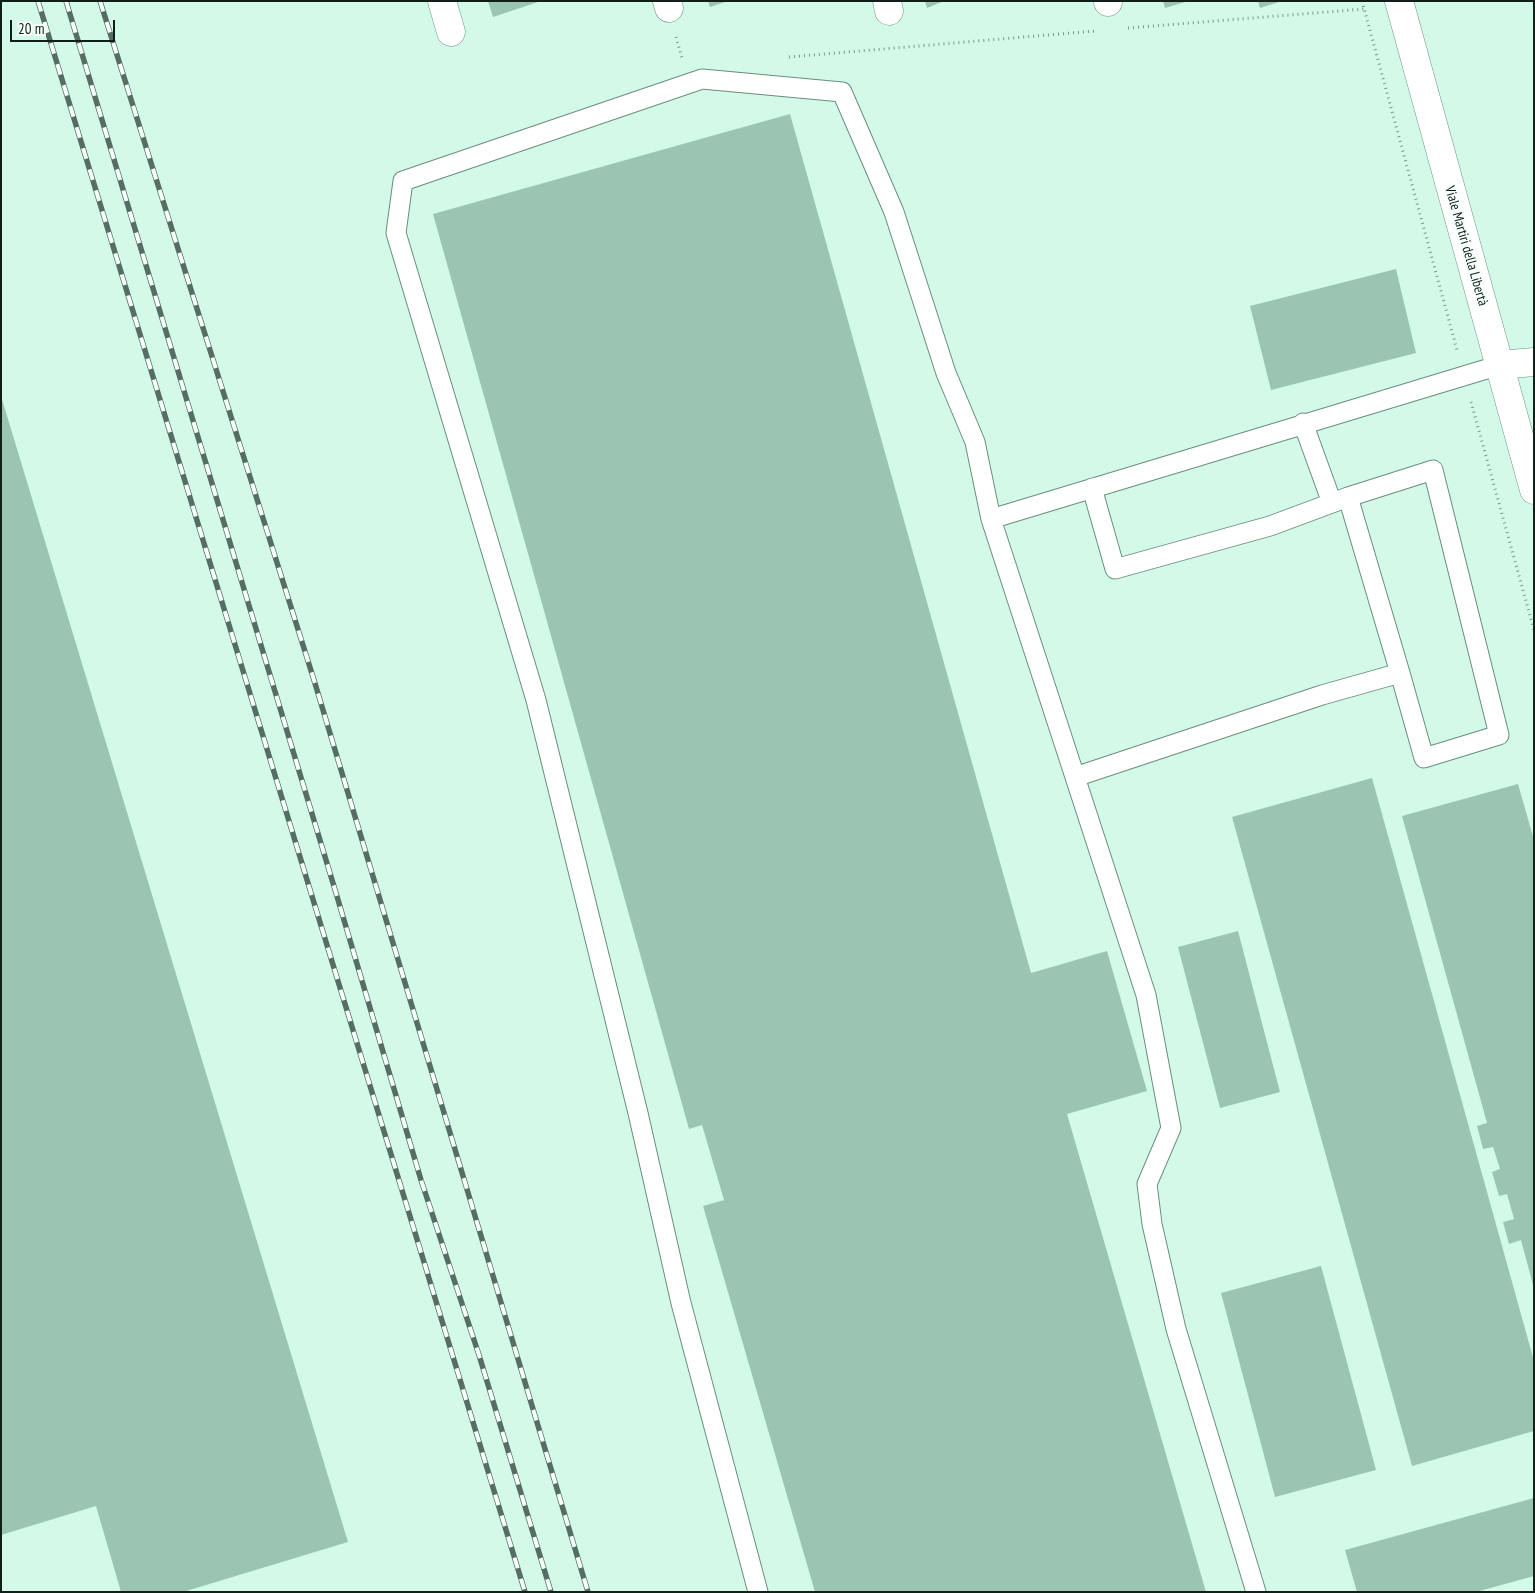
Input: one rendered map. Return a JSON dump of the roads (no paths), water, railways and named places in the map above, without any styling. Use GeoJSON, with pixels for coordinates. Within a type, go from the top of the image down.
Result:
{"type":"FeatureCollection","features":[{"type":"Feature","properties":{"kind":"street"},"geometry":{"type":"LineString","coordinates":[[442,1],[451,32]]}},
{"type":"Feature","properties":{"kind":"street","name":"Viale Martiri della Libertà"},"geometry":{"type":"LineString","coordinates":[[1398,1],[1534,490]]}},
{"type":"Feature","properties":{"kind":"street"},"geometry":{"type":"LineString","coordinates":[[1500,365],[1534,362]]}},
{"type":"Feature","properties":{"kind":"lane"},"geometry":{"type":"LineString","coordinates":[[758,1592],[681,1303],[638,1113],[536,700],[396,233],[403,181],[702,79],[842,92],[894,212],[946,373],[976,442],[991,519],[1146,995],[1171,1128],[1147,1184],[1152,1224],[1176,1329],[1256,1592]]}},
{"type":"Feature","properties":{"kind":"lane"},"geometry":{"type":"LineString","coordinates":[[991,519],[1303,423],[1500,365]]}},
{"type":"Feature","properties":{"kind":"lane"},"geometry":{"type":"LineString","coordinates":[[1092,488],[1115,569],[1270,526],[1340,500],[1433,470],[1499,735],[1424,758],[1400,673],[1340,500],[1303,423]]}},
{"type":"Feature","properties":{"kind":"lane"},"geometry":{"type":"LineString","coordinates":[[1075,777],[1313,698],[1400,673]]}},
{"type":"Feature","properties":{"kind":"railway"},"geometry":{"type":"LineString","coordinates":[[38,1],[525,1592]]}},
{"type":"Feature","properties":{"kind":"railway"},"geometry":{"type":"LineString","coordinates":[[66,1],[421,1180],[479,1355],[551,1592]]}},
{"type":"Feature","properties":{"kind":"railway"},"geometry":{"type":"LineString","coordinates":[[100,1],[314,680],[588,1592]]}}]}
